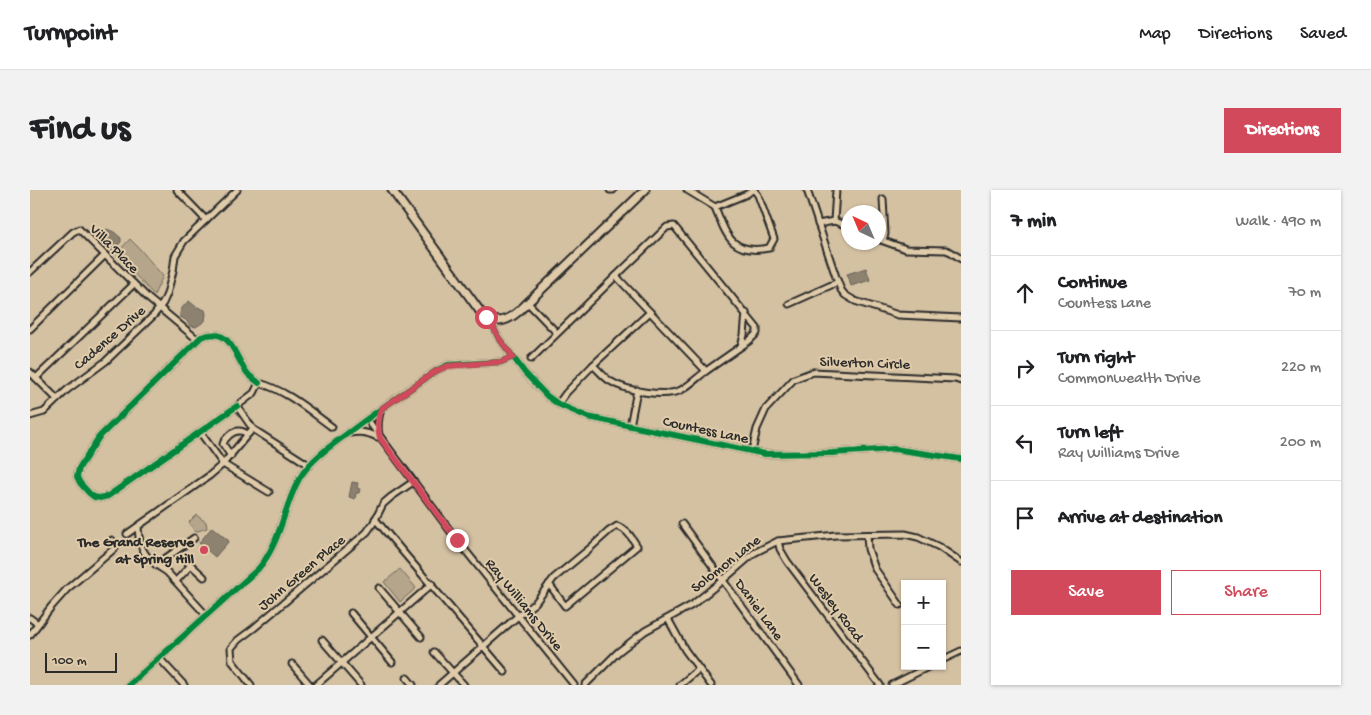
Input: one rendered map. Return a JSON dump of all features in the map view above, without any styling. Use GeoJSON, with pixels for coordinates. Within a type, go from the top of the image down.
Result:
{"type":"FeatureCollection","features":[{"type":"Feature","properties":{"kind":"main road"},"geometry":{"type":"LineString","coordinates":[[392,190],[482,314],[490,320],[500,321],[512,317],[528,303],[645,190]]}},
{"type":"Feature","properties":{"kind":"street"},"geometry":{"type":"LineString","coordinates":[[177,190],[206,220]]}},
{"type":"Feature","properties":{"kind":"street","name":"Cadence Drive"},"geometry":{"type":"LineString","coordinates":[[30,416],[44,412],[67,390],[106,361],[154,315],[167,294],[175,256],[184,241],[236,190]]}},
{"type":"Feature","properties":{"kind":"street"},"geometry":{"type":"LineString","coordinates":[[687,190],[715,207],[724,231],[735,245],[756,251],[769,248],[774,239],[758,195],[753,190],[715,207]]}},
{"type":"Feature","properties":{"kind":"street"},"geometry":{"type":"LineString","coordinates":[[807,190],[838,282],[845,294],[855,301],[898,314],[961,318]]}},
{"type":"Feature","properties":{"kind":"street"},"geometry":{"type":"LineString","coordinates":[[834,221],[836,190]]}},
{"type":"Feature","properties":{"kind":"street"},"geometry":{"type":"LineString","coordinates":[[883,200],[883,205]]}},
{"type":"Feature","properties":{"kind":"street"},"geometry":{"type":"LineString","coordinates":[[818,224],[834,221],[841,224]]}},
{"type":"Feature","properties":{"kind":"street"},"geometry":{"type":"LineString","coordinates":[[530,359],[667,227],[674,226],[757,328],[756,333],[749,341],[681,390],[671,393],[661,394],[616,384],[608,380],[593,365]]}},
{"type":"Feature","properties":{"kind":"street","name":"Villa Place"},"geometry":{"type":"LineString","coordinates":[[30,272],[78,229],[134,284],[198,340]]}},
{"type":"Feature","properties":{"kind":"street"},"geometry":{"type":"LineString","coordinates":[[886,241],[906,249],[946,250],[961,259]]}},
{"type":"Feature","properties":{"kind":"street"},"geometry":{"type":"LineString","coordinates":[[30,329],[105,255]]}},
{"type":"Feature","properties":{"kind":"street"},"geometry":{"type":"LineString","coordinates":[[616,276],[706,371]]}},
{"type":"Feature","properties":{"kind":"street"},"geometry":{"type":"LineString","coordinates":[[789,304],[838,282]]}},
{"type":"Feature","properties":{"kind":"street"},"geometry":{"type":"LineString","coordinates":[[36,378],[134,284]]}},
{"type":"Feature","properties":{"kind":"street"},"geometry":{"type":"LineString","coordinates":[[528,303],[558,333]]}},
{"type":"Feature","properties":{"kind":"street"},"geometry":{"type":"LineString","coordinates":[[558,404],[593,365],[650,312]]}},
{"type":"Feature","properties":{"kind":"street"},"geometry":{"type":"LineString","coordinates":[[741,347],[746,313]]}},
{"type":"Feature","properties":{"kind":"street","name":"Countess Lane"},"geometry":{"type":"LineString","coordinates":[[490,320],[498,337],[525,373],[547,396],[558,404],[588,417],[765,454],[832,453],[894,449],[961,459]]}},
{"type":"Feature","properties":{"kind":"street"},"geometry":{"type":"LineString","coordinates":[[259,382],[254,393],[237,406],[108,496],[94,497],[80,484],[77,477],[79,468],[99,437],[201,337],[208,334],[216,334],[225,338],[232,345],[248,374],[259,382],[298,402],[332,427]]}},
{"type":"Feature","properties":{"kind":"street"},"geometry":{"type":"LineString","coordinates":[[129,685],[264,562],[274,544],[299,480],[308,465],[367,419],[436,371],[448,366],[501,362],[513,357]]}},
{"type":"Feature","properties":{"kind":"street"},"geometry":{"type":"LineString","coordinates":[[30,372],[57,399]]}},
{"type":"Feature","properties":{"kind":"street","name":"Silverton Circle"},"geometry":{"type":"LineString","coordinates":[[752,451],[757,429],[766,409],[794,379],[814,372],[955,379],[961,381]]}},
{"type":"Feature","properties":{"kind":"street"},"geometry":{"type":"LineString","coordinates":[[630,426],[637,390]]}},
{"type":"Feature","properties":{"kind":"street"},"geometry":{"type":"LineString","coordinates":[[237,406],[254,429],[308,465]]}},
{"type":"Feature","properties":{"kind":"street"},"geometry":{"type":"LineString","coordinates":[[380,438],[378,419],[381,409]]}},
{"type":"Feature","properties":{"kind":"street","name":"Ray Williams Drive"},"geometry":{"type":"LineString","coordinates":[[367,419],[457,540],[574,685]]}},
{"type":"Feature","properties":{"kind":"street"},"geometry":{"type":"LineString","coordinates":[[127,534],[209,476],[231,456],[254,429]]}},
{"type":"Feature","properties":{"kind":"street"},"geometry":{"type":"LineString","coordinates":[[231,456],[223,444],[224,440],[239,430],[248,434]]}},
{"type":"Feature","properties":{"kind":"street"},"geometry":{"type":"LineString","coordinates":[[348,433],[361,431],[380,438]]}},
{"type":"Feature","properties":{"kind":"street"},"geometry":{"type":"LineString","coordinates":[[200,432],[223,464],[269,492]]}},
{"type":"Feature","properties":{"kind":"street","name":"John Green Place"},"geometry":{"type":"LineString","coordinates":[[251,685],[232,661],[231,648],[238,640],[367,532],[383,504],[413,482]]}},
{"type":"Feature","properties":{"kind":"street"},"geometry":{"type":"LineString","coordinates":[[375,519],[505,672]]}},
{"type":"Feature","properties":{"kind":"street","name":"Daniel Lane"},"geometry":{"type":"LineString","coordinates":[[682,524],[799,685]]}},
{"type":"Feature","properties":{"kind":"street"},"geometry":{"type":"LineString","coordinates":[[439,685],[535,603],[549,584],[554,578],[609,532],[617,526],[626,530],[632,536],[637,546],[565,606],[549,584]]}},
{"type":"Feature","properties":{"kind":"street"},"geometry":{"type":"LineString","coordinates":[[138,527],[139,542],[142,549],[156,565],[176,581],[206,615]]}},
{"type":"Feature","properties":{"kind":"street","name":"Solomon Lane"},"geometry":{"type":"LineString","coordinates":[[585,685],[618,652],[645,631],[692,605],[754,553],[778,541],[802,538],[905,534],[918,537],[939,547],[961,562]]}},
{"type":"Feature","properties":{"kind":"street"},"geometry":{"type":"LineString","coordinates":[[867,535],[868,550],[874,569],[900,605]]}},
{"type":"Feature","properties":{"kind":"street"},"geometry":{"type":"LineString","coordinates":[[156,565],[194,538]]}},
{"type":"Feature","properties":{"kind":"street"},"geometry":{"type":"LineString","coordinates":[[30,635],[67,589],[115,548],[112,540]]}},
{"type":"Feature","properties":{"kind":"street","name":"Wesley Road"},"geometry":{"type":"LineString","coordinates":[[778,541],[786,561],[880,685]]}},
{"type":"Feature","properties":{"kind":"street"},"geometry":{"type":"LineString","coordinates":[[182,558],[204,577]]}},
{"type":"Feature","properties":{"kind":"street"},"geometry":{"type":"LineString","coordinates":[[176,581],[191,565]]}},
{"type":"Feature","properties":{"kind":"street"},"geometry":{"type":"LineString","coordinates":[[316,685],[432,584]]}},
{"type":"Feature","properties":{"kind":"street"},"geometry":{"type":"LineString","coordinates":[[378,588],[421,637]]}},
{"type":"Feature","properties":{"kind":"street"},"geometry":{"type":"LineString","coordinates":[[351,613],[392,662]]}},
{"type":"Feature","properties":{"kind":"street"},"geometry":{"type":"LineString","coordinates":[[30,618],[38,624]]}},
{"type":"Feature","properties":{"kind":"street"},"geometry":{"type":"LineString","coordinates":[[668,618],[685,650],[711,685]]}},
{"type":"Feature","properties":{"kind":"street"},"geometry":{"type":"LineString","coordinates":[[322,640],[361,685]]}},
{"type":"Feature","properties":{"kind":"street"},"geometry":{"type":"LineString","coordinates":[[946,658],[961,651]]}},
{"type":"Feature","properties":{"kind":"street"},"geometry":{"type":"LineString","coordinates":[[434,652],[464,685]]}},
{"type":"Feature","properties":{"kind":"street"},"geometry":{"type":"LineString","coordinates":[[159,658],[184,685]]}},
{"type":"Feature","properties":{"kind":"street"},"geometry":{"type":"LineString","coordinates":[[292,664],[310,685]]}},
{"type":"Feature","properties":{"kind":"street"},"geometry":{"type":"LineString","coordinates":[[680,685],[699,669]]}},
{"type":"Feature","properties":{"kind":"street"},"geometry":{"type":"LineString","coordinates":[[892,685],[922,670]]}},
{"type":"Feature","properties":{"kind":"street"},"geometry":{"type":"LineString","coordinates":[[407,678],[413,685]]}},
{"type":"Feature","properties":{"kind":"shaded area"},"geometry":{"type":"Polygon","coordinates":[[[107,229],[121,238],[121,242],[112,251],[98,237],[107,229]]]}},
{"type":"Feature","properties":{"kind":"shaded area"},"geometry":{"type":"Polygon","coordinates":[[[130,239],[163,276],[154,295],[116,254],[130,239]]]}},
{"type":"Feature","properties":{"kind":"shaded area"},"geometry":{"type":"Polygon","coordinates":[[[866,268],[870,280],[851,286],[847,274],[866,268]]]}},
{"type":"Feature","properties":{"kind":"shaded area"},"geometry":{"type":"Polygon","coordinates":[[[189,301],[205,310],[205,321],[196,327],[190,326],[186,320],[180,317],[182,308],[189,301]]]}},
{"type":"Feature","properties":{"kind":"shaded area"},"geometry":{"type":"Polygon","coordinates":[[[352,482],[358,483],[357,488],[360,489],[359,493],[356,493],[355,499],[349,497],[352,482]]]}},
{"type":"Feature","properties":{"kind":"shaded area"},"geometry":{"type":"Polygon","coordinates":[[[196,515],[206,522],[207,528],[195,532],[189,522],[196,515]]]}},
{"type":"Feature","properties":{"kind":"shaded area"},"geometry":{"type":"Polygon","coordinates":[[[212,527],[229,541],[215,557],[199,543],[212,527]]]}},
{"type":"Feature","properties":{"kind":"shaded area"},"geometry":{"type":"Polygon","coordinates":[[[400,569],[416,588],[400,602],[384,582],[400,569]]]}},
{"type":"Feature","properties":{"kind":"cycle path"},"geometry":{"type":"LineString","coordinates":[[490,320],[498,337],[525,373],[547,396],[558,404],[588,417],[765,454],[832,453],[894,449],[961,459]]}},
{"type":"Feature","properties":{"kind":"cycle path"},"geometry":{"type":"LineString","coordinates":[[237,406],[108,496],[94,497],[80,483],[77,477],[79,468],[99,437],[201,337],[212,335],[220,336],[226,340],[249,375],[259,383]]}},
{"type":"Feature","properties":{"kind":"cycle path"},"geometry":{"type":"LineString","coordinates":[[129,685],[258,569],[272,548],[299,479],[310,464],[324,451],[385,406],[436,371],[448,365],[501,362],[513,357]]}},
{"type":"Feature","properties":{"kind":"place","name":"The Grand Reserve at Spring Hill"},"geometry":{"type":"Point","coordinates":[204,550]}},
{"type":"Feature","properties":{"kind":"route"},"geometry":{"type":"LineString","coordinates":[[457,540],[380,438],[378,419],[381,409],[436,371],[448,366],[501,362],[513,357],[498,337],[490,320],[486,317]]}}]}
